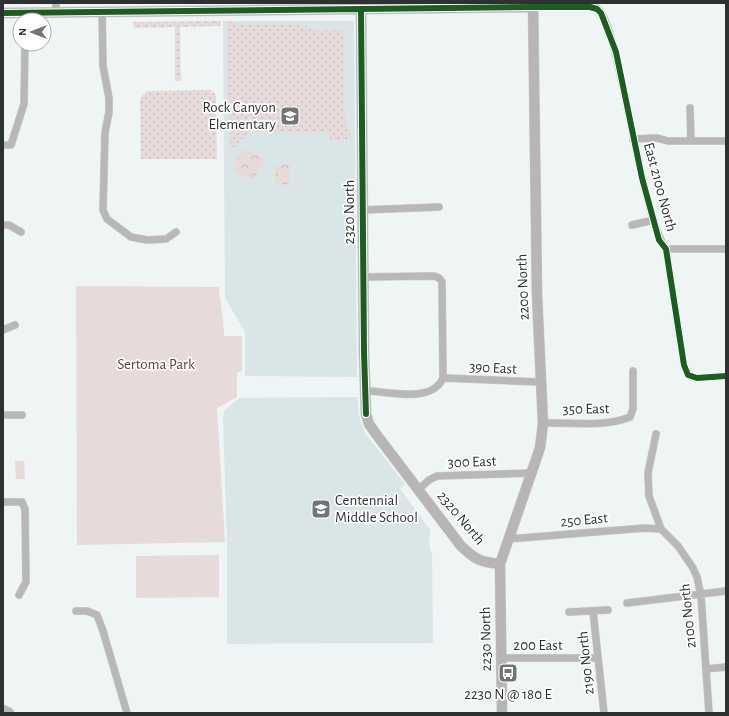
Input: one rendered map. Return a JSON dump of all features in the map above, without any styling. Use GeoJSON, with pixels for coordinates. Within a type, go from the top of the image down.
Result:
{"type":"FeatureCollection","features":[{"type":"Feature","properties":{"kind":"street"},"geometry":{"type":"LineString","coordinates":[[39,12],[56,7],[102,11],[241,7],[533,5]]}},
{"type":"Feature","properties":{"kind":"street","name":"East 2100 North"},"geometry":{"type":"LineString","coordinates":[[533,5],[590,7],[597,9],[601,13],[616,52],[633,139],[659,240],[666,249],[684,365],[688,375],[697,378],[726,376]]}},
{"type":"Feature","properties":{"kind":"street","name":"2200 North"},"geometry":{"type":"LineString","coordinates":[[500,564],[540,448],[543,423],[537,295],[533,5]]}},
{"type":"Feature","properties":{"kind":"street","name":"2320 North"},"geometry":{"type":"LineString","coordinates":[[360,6],[366,414],[369,424],[462,546],[474,558],[482,562],[500,564]]}},
{"type":"Feature","properties":{"kind":"street"},"geometry":{"type":"LineString","coordinates":[[102,11],[103,66],[109,98],[109,112],[105,133],[103,210],[106,219],[131,237],[147,240],[166,239],[176,232]]}},
{"type":"Feature","properties":{"kind":"street"},"geometry":{"type":"LineString","coordinates":[[7,145],[24,104],[25,52]]}},
{"type":"Feature","properties":{"kind":"street"},"geometry":{"type":"LineString","coordinates":[[690,108],[691,142]]}},
{"type":"Feature","properties":{"kind":"street"},"geometry":{"type":"LineString","coordinates":[[633,139],[658,138],[668,142],[726,141]]}},
{"type":"Feature","properties":{"kind":"street"},"geometry":{"type":"LineString","coordinates":[[362,210],[439,206]]}},
{"type":"Feature","properties":{"kind":"street"},"geometry":{"type":"LineString","coordinates":[[632,225],[654,220]]}},
{"type":"Feature","properties":{"kind":"street"},"geometry":{"type":"LineString","coordinates":[[3,225],[9,225],[21,232]]}},
{"type":"Feature","properties":{"kind":"street"},"geometry":{"type":"LineString","coordinates":[[666,249],[726,250]]}},
{"type":"Feature","properties":{"kind":"street"},"geometry":{"type":"LineString","coordinates":[[363,277],[434,276],[439,278],[442,282],[443,378],[437,387],[421,394],[407,395],[384,391],[366,391]]}},
{"type":"Feature","properties":{"kind":"street"},"geometry":{"type":"LineString","coordinates":[[3,330],[15,325]]}},
{"type":"Feature","properties":{"kind":"street","name":"350 East"},"geometry":{"type":"LineString","coordinates":[[543,423],[603,423],[620,421],[630,417],[634,409],[633,371]]}},
{"type":"Feature","properties":{"kind":"street","name":"390 East"},"geometry":{"type":"LineString","coordinates":[[443,378],[541,382]]}},
{"type":"Feature","properties":{"kind":"street"},"geometry":{"type":"LineString","coordinates":[[3,415],[22,415]]}},
{"type":"Feature","properties":{"kind":"street"},"geometry":{"type":"LineString","coordinates":[[656,434],[649,464],[648,484],[649,496],[661,529]]}},
{"type":"Feature","properties":{"kind":"street","name":"300 East"},"geometry":{"type":"LineString","coordinates":[[418,490],[429,480],[438,476],[532,473]]}},
{"type":"Feature","properties":{"kind":"street"},"geometry":{"type":"LineString","coordinates":[[3,502],[22,502],[25,509],[26,582],[19,595]]}},
{"type":"Feature","properties":{"kind":"street","name":"250 East"},"geometry":{"type":"LineString","coordinates":[[508,539],[645,528],[661,529]]}},
{"type":"Feature","properties":{"kind":"street","name":"2100 North"},"geometry":{"type":"LineString","coordinates":[[661,529],[686,556],[697,577],[701,596],[709,713]]}},
{"type":"Feature","properties":{"kind":"street","name":"2230 North"},"geometry":{"type":"LineString","coordinates":[[500,564],[502,713]]}},
{"type":"Feature","properties":{"kind":"street"},"geometry":{"type":"LineString","coordinates":[[627,603],[701,596],[726,592]]}},
{"type":"Feature","properties":{"kind":"street"},"geometry":{"type":"LineString","coordinates":[[569,612],[608,610]]}},
{"type":"Feature","properties":{"kind":"street"},"geometry":{"type":"LineString","coordinates":[[76,611],[87,611],[97,616],[103,631],[127,713]]}},
{"type":"Feature","properties":{"kind":"street","name":"2190 North"},"geometry":{"type":"LineString","coordinates":[[593,611],[604,713]]}},
{"type":"Feature","properties":{"kind":"street","name":"200 East"},"geometry":{"type":"LineString","coordinates":[[502,658],[598,658]]}},
{"type":"Feature","properties":{"kind":"street"},"geometry":{"type":"LineString","coordinates":[[706,669],[726,667]]}},
{"type":"Feature","properties":{"kind":"street"},"geometry":{"type":"LineString","coordinates":[[3,710],[9,713]]}},
{"type":"Feature","properties":{"kind":"shaded area","name":"Rock Canyon Elementary"},"geometry":{"type":"Polygon","coordinates":[[[223,21],[354,21],[357,377],[245,376],[245,332],[225,298],[223,21]]]}},
{"type":"Feature","properties":{"kind":"shaded area","name":"Centennial Middle School"},"geometry":{"type":"Polygon","coordinates":[[[357,397],[359,416],[365,433],[405,484],[400,489],[430,530],[429,545],[432,554],[433,643],[227,644],[227,545],[223,420],[224,411],[239,398],[357,397]]]}},
{"type":"Feature","properties":{"kind":"green space"},"geometry":{"type":"Polygon","coordinates":[[[221,21],[221,26],[180,27],[181,81],[175,81],[175,27],[134,28],[133,22],[221,21]]]}},
{"type":"Feature","properties":{"kind":"green space"},"geometry":{"type":"Polygon","coordinates":[[[227,21],[240,25],[302,25],[317,30],[342,30],[344,32],[345,118],[351,139],[330,140],[329,132],[249,132],[232,149],[230,149],[230,102],[227,98],[227,21]]]}},
{"type":"Feature","properties":{"kind":"green space"},"geometry":{"type":"Polygon","coordinates":[[[210,90],[214,92],[216,97],[217,159],[141,159],[140,98],[147,91],[210,90]]]}},
{"type":"Feature","properties":{"kind":"green space"},"geometry":{"type":"Polygon","coordinates":[[[245,149],[263,158],[264,162],[254,179],[251,180],[234,170],[233,166],[242,150],[245,149]]]}},
{"type":"Feature","properties":{"kind":"green space"},"geometry":{"type":"Polygon","coordinates":[[[275,165],[290,165],[290,184],[275,185],[275,165]]]}},
{"type":"Feature","properties":{"kind":"green space","name":"Sertoma Park"},"geometry":{"type":"Polygon","coordinates":[[[76,286],[219,287],[224,336],[242,336],[242,371],[237,372],[237,397],[217,408],[225,542],[77,545],[76,286]]]}},
{"type":"Feature","properties":{"kind":"green space"},"geometry":{"type":"Polygon","coordinates":[[[15,461],[24,461],[25,479],[16,479],[15,461]]]}},
{"type":"Feature","properties":{"kind":"green space"},"geometry":{"type":"Polygon","coordinates":[[[219,555],[219,597],[136,598],[136,556],[219,555]]]}},
{"type":"Feature","properties":{"kind":"cycle path"},"geometry":{"type":"LineString","coordinates":[[3,13],[533,7],[590,7],[597,9],[601,13],[616,52],[642,178],[659,240],[666,249],[684,365],[688,375],[697,378],[726,376]]}},
{"type":"Feature","properties":{"kind":"cycle path"},"geometry":{"type":"LineString","coordinates":[[361,9],[364,352],[366,414]]}},
{"type":"Feature","properties":{"kind":"place","name":"Rock Canyon Elementary"},"geometry":{"type":"Point","coordinates":[290,116]}},
{"type":"Feature","properties":{"kind":"place","name":"Centennial Middle School"},"geometry":{"type":"Point","coordinates":[321,509]}},
{"type":"Feature","properties":{"kind":"place","name":"2230 N @ 180 E"},"geometry":{"type":"Point","coordinates":[508,673]}}]}
